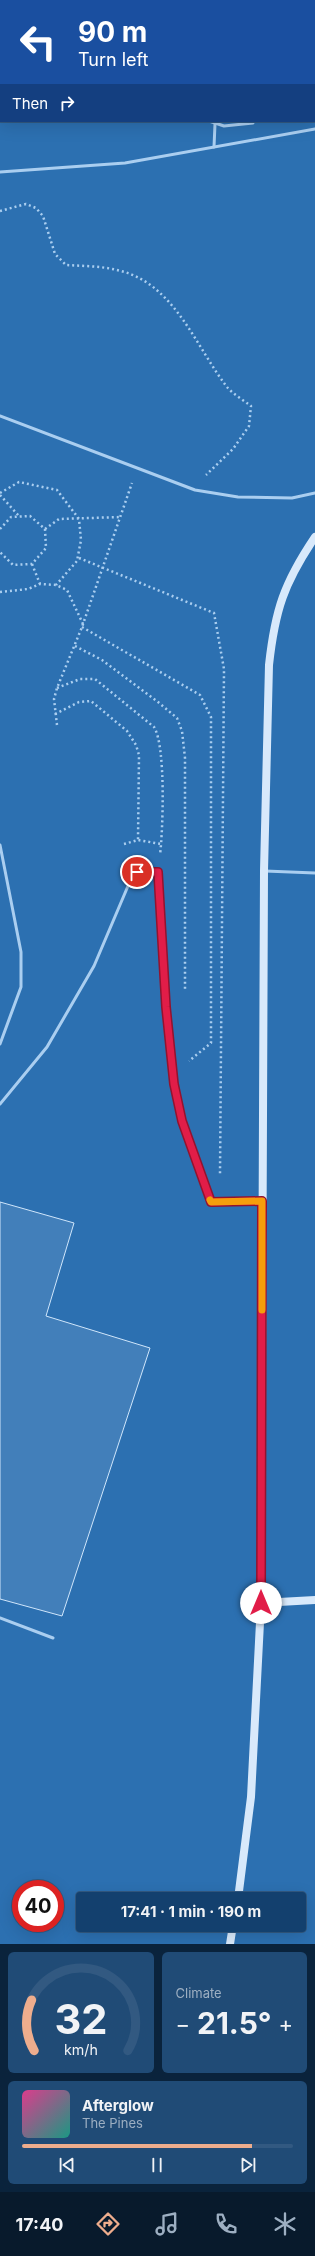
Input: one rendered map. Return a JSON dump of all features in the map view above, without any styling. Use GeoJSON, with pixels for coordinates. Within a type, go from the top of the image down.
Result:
{"type":"FeatureCollection","features":[{"type":"Feature","properties":{"kind":"street"},"geometry":{"type":"LineString","coordinates":[[239,1892],[251,1797],[261,1603],[264,871],[268,665],[273,631],[280,601],[295,566],[315,537]]}},
{"type":"Feature","properties":{"kind":"street"},"geometry":{"type":"LineString","coordinates":[[261,1603],[315,1600]]}},
{"type":"Feature","properties":{"kind":"street"},"geometry":{"type":"LineString","coordinates":[[230,1944],[233,1932]]}},
{"type":"Feature","properties":{"kind":"lane"},"geometry":{"type":"LineString","coordinates":[[211,122],[224,126],[253,124]]}},
{"type":"Feature","properties":{"kind":"lane"},"geometry":{"type":"LineString","coordinates":[[214,147],[215,124]]}},
{"type":"Feature","properties":{"kind":"lane"},"geometry":{"type":"LineString","coordinates":[[0,172],[125,163],[315,129]]}},
{"type":"Feature","properties":{"kind":"lane"},"geometry":{"type":"LineString","coordinates":[[0,416],[192,489],[238,497],[292,498],[315,493]]}},
{"type":"Feature","properties":{"kind":"lane"},"geometry":{"type":"LineString","coordinates":[[0,845],[21,952],[21,987],[0,1044]]}},
{"type":"Feature","properties":{"kind":"lane"},"geometry":{"type":"LineString","coordinates":[[264,871],[315,873]]}},
{"type":"Feature","properties":{"kind":"lane"},"geometry":{"type":"LineString","coordinates":[[0,1104],[47,1047],[94,966],[128,886],[137,872],[158,872],[166,1007],[174,1084],[182,1121],[211,1202],[262,1201]]}},
{"type":"Feature","properties":{"kind":"lane"},"geometry":{"type":"LineString","coordinates":[[0,1618],[53,1638]]}},
{"type":"Feature","properties":{"kind":"path"},"geometry":{"type":"LineString","coordinates":[[0,210],[26,204],[36,208],[43,216],[55,254],[66,265],[95,266],[122,271],[150,285],[171,303],[228,388],[251,406],[249,426],[237,444],[192,489]]}},
{"type":"Feature","properties":{"kind":"path"},"geometry":{"type":"LineString","coordinates":[[57,724],[54,699],[57,688],[82,628],[137,468]]}},
{"type":"Feature","properties":{"kind":"path"},"geometry":{"type":"LineString","coordinates":[[20,516],[0,494],[18,482],[57,490],[79,519],[81,540],[79,558],[56,584]]}},
{"type":"Feature","properties":{"kind":"path"},"geometry":{"type":"LineString","coordinates":[[0,529],[11,517],[30,516],[45,529],[46,548],[32,564],[14,565],[0,552]]}},
{"type":"Feature","properties":{"kind":"path"},"geometry":{"type":"LineString","coordinates":[[45,529],[59,519],[121,517]]}},
{"type":"Feature","properties":{"kind":"path"},"geometry":{"type":"LineString","coordinates":[[79,558],[214,613],[224,668],[219,1202]]}},
{"type":"Feature","properties":{"kind":"path"},"geometry":{"type":"LineString","coordinates":[[32,564],[40,584]]}},
{"type":"Feature","properties":{"kind":"path"},"geometry":{"type":"LineString","coordinates":[[0,592],[28,589],[40,584],[56,584],[67,590],[83,624]]}},
{"type":"Feature","properties":{"kind":"path"},"geometry":{"type":"LineString","coordinates":[[82,628],[200,695],[211,717],[211,1043],[185,1064],[185,1056]]}},
{"type":"Feature","properties":{"kind":"path"},"geometry":{"type":"LineString","coordinates":[[75,646],[102,660],[158,702],[177,718],[182,731],[185,758],[185,994]]}},
{"type":"Feature","properties":{"kind":"path"},"geometry":{"type":"LineString","coordinates":[[57,688],[80,679],[95,679],[154,727],[162,747],[161,844],[158,872]]}},
{"type":"Feature","properties":{"kind":"path"},"geometry":{"type":"LineString","coordinates":[[55,714],[79,702],[91,701],[127,730],[139,755],[138,840]]}},
{"type":"Feature","properties":{"kind":"path"},"geometry":{"type":"LineString","coordinates":[[124,844],[138,840],[161,844]]}},
{"type":"Feature","properties":{"kind":"shaded area"},"geometry":{"type":"Polygon","coordinates":[[[0,122],[315,122],[315,1944],[0,1944],[0,122]]]}},
{"type":"Feature","properties":{"kind":"building"},"geometry":{"type":"Polygon","coordinates":[[[0,1202],[74,1223],[46,1316],[150,1348],[62,1616],[0,1599],[0,1202]]]}},
{"type":"Feature","properties":{"kind":"slow traffic"},"geometry":{"type":"LineString","coordinates":[[210,1200],[211,1202],[262,1201],[262,1310]]}},
{"type":"Feature","properties":{"kind":"route"},"geometry":{"type":"LineString","coordinates":[[137,872],[158,872],[166,1007],[174,1084],[182,1121],[211,1202],[262,1201],[261,1603]]}}]}
